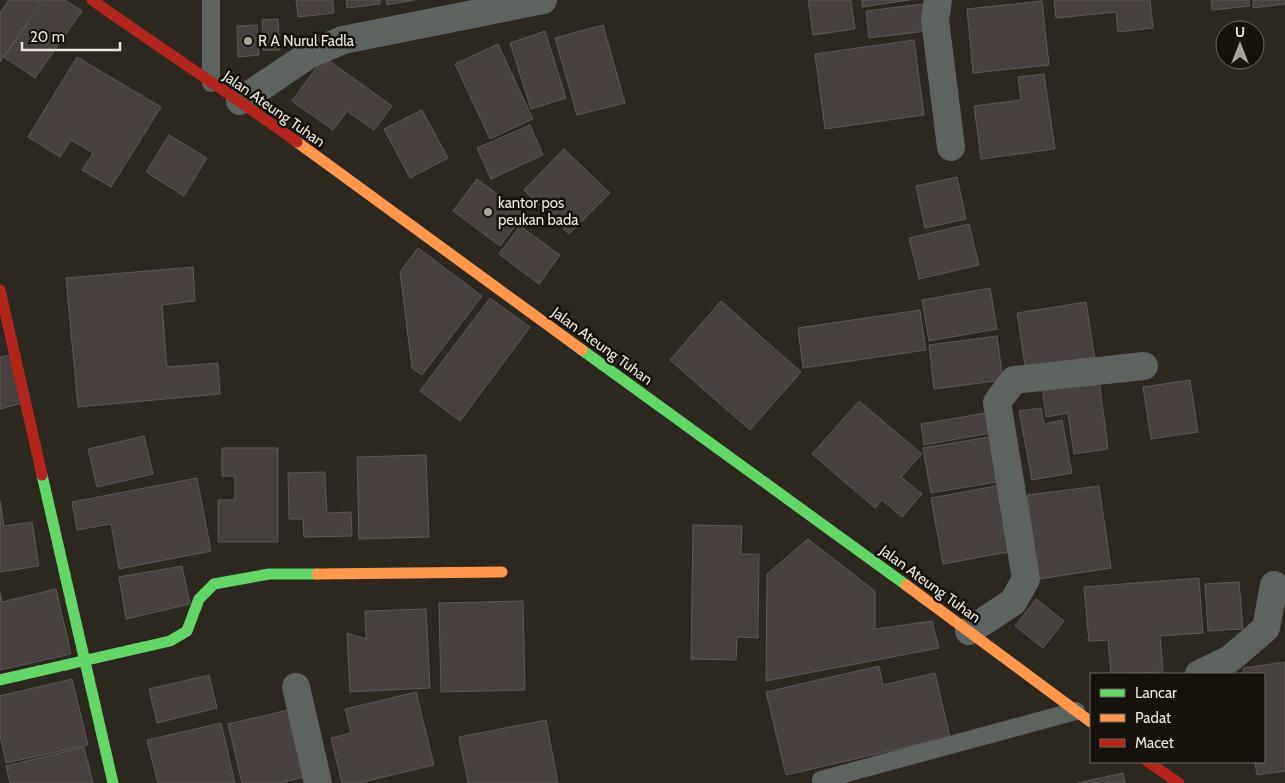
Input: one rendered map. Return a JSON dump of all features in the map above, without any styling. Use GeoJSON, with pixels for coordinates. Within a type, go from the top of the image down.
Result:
{"type":"FeatureCollection","features":[{"type":"Feature","properties":{"kind":"street","name":"Jalan Ateung Tuhan"},"geometry":{"type":"LineString","coordinates":[[92,0],[210,83],[240,101],[1086,714]]}},
{"type":"Feature","properties":{"kind":"street"},"geometry":{"type":"LineString","coordinates":[[240,101],[310,54],[343,40],[543,0]]}},
{"type":"Feature","properties":{"kind":"street"},"geometry":{"type":"LineString","coordinates":[[938,0],[935,20],[951,147]]}},
{"type":"Feature","properties":{"kind":"street"},"geometry":{"type":"LineString","coordinates":[[0,290],[113,783]]}},
{"type":"Feature","properties":{"kind":"street"},"geometry":{"type":"LineString","coordinates":[[969,630],[1013,602],[1026,579],[997,402],[1014,380],[1144,366]]}},
{"type":"Feature","properties":{"kind":"street"},"geometry":{"type":"LineString","coordinates":[[0,680],[170,641],[187,630],[199,599],[214,584],[268,574],[502,572]]}},
{"type":"Feature","properties":{"kind":"street"},"geometry":{"type":"LineString","coordinates":[[1201,673],[1230,659],[1266,628],[1274,585]]}},
{"type":"Feature","properties":{"kind":"street"},"geometry":{"type":"LineString","coordinates":[[296,687],[318,783]]}},
{"type":"Feature","properties":{"kind":"street"},"geometry":{"type":"LineString","coordinates":[[1149,763],[1178,783]]}},
{"type":"Feature","properties":{"kind":"lane"},"geometry":{"type":"LineString","coordinates":[[210,0],[210,83]]}},
{"type":"Feature","properties":{"kind":"lane"},"geometry":{"type":"LineString","coordinates":[[821,780],[1086,714]]}},
{"type":"Feature","properties":{"kind":"building"},"geometry":{"type":"Polygon","coordinates":[[[9,0],[42,0],[0,62],[0,13],[9,0]]]}},
{"type":"Feature","properties":{"kind":"building"},"geometry":{"type":"Polygon","coordinates":[[[44,0],[65,0],[82,11],[35,78],[4,57],[44,0]]]}},
{"type":"Feature","properties":{"kind":"building"},"geometry":{"type":"Polygon","coordinates":[[[296,0],[333,0],[334,13],[298,17],[296,0]]]}},
{"type":"Feature","properties":{"kind":"building"},"geometry":{"type":"Polygon","coordinates":[[[346,0],[380,0],[380,4],[347,8],[346,0]]]}},
{"type":"Feature","properties":{"kind":"building"},"geometry":{"type":"Polygon","coordinates":[[[386,0],[414,0],[387,5],[386,0]]]}},
{"type":"Feature","properties":{"kind":"building"},"geometry":{"type":"Polygon","coordinates":[[[808,0],[851,0],[855,29],[813,35],[808,0]]]}},
{"type":"Feature","properties":{"kind":"building"},"geometry":{"type":"Polygon","coordinates":[[[862,0],[910,0],[862,7],[862,0]]]}},
{"type":"Feature","properties":{"kind":"building"},"geometry":{"type":"Polygon","coordinates":[[[1054,0],[1150,0],[1153,28],[1118,32],[1116,12],[1056,18],[1054,0]]]}},
{"type":"Feature","properties":{"kind":"building"},"geometry":{"type":"Polygon","coordinates":[[[1211,0],[1249,0],[1250,6],[1212,10],[1211,0]]]}},
{"type":"Feature","properties":{"kind":"building"},"geometry":{"type":"Polygon","coordinates":[[[1253,0],[1285,0],[1285,4],[1253,8],[1253,0]]]}},
{"type":"Feature","properties":{"kind":"building"},"geometry":{"type":"Polygon","coordinates":[[[1042,1],[1049,65],[973,73],[967,9],[1042,1]]]}},
{"type":"Feature","properties":{"kind":"building"},"geometry":{"type":"Polygon","coordinates":[[[923,4],[926,31],[869,38],[866,11],[923,4]]]}},
{"type":"Feature","properties":{"kind":"building"},"geometry":{"type":"Polygon","coordinates":[[[278,19],[280,50],[263,50],[262,20],[278,19]]]}},
{"type":"Feature","properties":{"kind":"building","name":"R A Nurul Fadla"},"geometry":{"type":"Polygon","coordinates":[[[257,25],[259,55],[238,57],[237,26],[257,25]]]}},
{"type":"Feature","properties":{"kind":"building"},"geometry":{"type":"Polygon","coordinates":[[[603,25],[625,103],[577,115],[555,38],[603,25]]]}},
{"type":"Feature","properties":{"kind":"building"},"geometry":{"type":"Polygon","coordinates":[[[545,31],[566,98],[531,109],[510,43],[545,31]]]}},
{"type":"Feature","properties":{"kind":"building"},"geometry":{"type":"Polygon","coordinates":[[[914,40],[924,115],[825,129],[815,54],[914,40]]]}},
{"type":"Feature","properties":{"kind":"building"},"geometry":{"type":"Polygon","coordinates":[[[498,44],[533,119],[490,139],[455,64],[498,44]]]}},
{"type":"Feature","properties":{"kind":"building"},"geometry":{"type":"Polygon","coordinates":[[[77,57],[161,107],[111,187],[82,170],[93,153],[71,140],[60,157],[28,137],[77,57]]]}},
{"type":"Feature","properties":{"kind":"building"},"geometry":{"type":"Polygon","coordinates":[[[324,57],[392,106],[374,130],[347,111],[333,130],[292,101],[324,57]]]}},
{"type":"Feature","properties":{"kind":"building"},"geometry":{"type":"Polygon","coordinates":[[[1044,74],[1055,149],[981,159],[974,106],[1021,100],[1018,77],[1044,74]]]}},
{"type":"Feature","properties":{"kind":"building"},"geometry":{"type":"Polygon","coordinates":[[[422,110],[448,158],[410,178],[384,129],[422,110]]]}},
{"type":"Feature","properties":{"kind":"building"},"geometry":{"type":"Polygon","coordinates":[[[530,125],[543,155],[491,179],[477,148],[530,125]]]}},
{"type":"Feature","properties":{"kind":"building"},"geometry":{"type":"Polygon","coordinates":[[[169,135],[207,158],[184,196],[146,172],[169,135]]]}},
{"type":"Feature","properties":{"kind":"building"},"geometry":{"type":"Polygon","coordinates":[[[564,149],[610,193],[569,234],[524,190],[564,149]]]}},
{"type":"Feature","properties":{"kind":"building"},"geometry":{"type":"Polygon","coordinates":[[[957,177],[966,219],[925,228],[916,186],[957,177]]]}},
{"type":"Feature","properties":{"kind":"building","name":"kantor pos peukan bada"},"geometry":{"type":"Polygon","coordinates":[[[477,179],[524,214],[500,246],[453,211],[477,179]]]}},
{"type":"Feature","properties":{"kind":"building"},"geometry":{"type":"Polygon","coordinates":[[[969,224],[979,265],[919,279],[909,238],[969,224]]]}},
{"type":"Feature","properties":{"kind":"building"},"geometry":{"type":"Polygon","coordinates":[[[520,226],[560,255],[539,284],[499,254],[520,226]]]}},
{"type":"Feature","properties":{"kind":"building"},"geometry":{"type":"Polygon","coordinates":[[[418,248],[482,296],[422,375],[412,368],[400,272],[418,248]]]}},
{"type":"Feature","properties":{"kind":"building"},"geometry":{"type":"Polygon","coordinates":[[[193,267],[195,301],[162,305],[167,367],[218,363],[220,394],[78,407],[66,278],[193,267]]]}},
{"type":"Feature","properties":{"kind":"building"},"geometry":{"type":"Polygon","coordinates":[[[990,288],[997,329],[929,341],[922,300],[990,288]]]}},
{"type":"Feature","properties":{"kind":"building"},"geometry":{"type":"Polygon","coordinates":[[[490,298],[530,327],[460,421],[420,391],[490,298]]]}},
{"type":"Feature","properties":{"kind":"building"},"geometry":{"type":"Polygon","coordinates":[[[721,301],[801,372],[750,430],[670,360],[721,301]]]}},
{"type":"Feature","properties":{"kind":"building"},"geometry":{"type":"Polygon","coordinates":[[[1086,302],[1095,360],[1026,371],[1017,313],[1086,302]]]}},
{"type":"Feature","properties":{"kind":"building"},"geometry":{"type":"Polygon","coordinates":[[[920,310],[926,350],[803,368],[798,328],[920,310]]]}},
{"type":"Feature","properties":{"kind":"building"},"geometry":{"type":"Polygon","coordinates":[[[997,336],[1003,380],[934,389],[929,345],[997,336]]]}},
{"type":"Feature","properties":{"kind":"building"},"geometry":{"type":"Polygon","coordinates":[[[11,355],[23,403],[0,409],[0,357],[11,355]]]}},
{"type":"Feature","properties":{"kind":"building"},"geometry":{"type":"Polygon","coordinates":[[[1099,379],[1108,449],[1074,454],[1068,413],[1046,417],[1042,386],[1099,379]]]}},
{"type":"Feature","properties":{"kind":"building"},"geometry":{"type":"Polygon","coordinates":[[[1190,380],[1198,432],[1151,439],[1143,387],[1190,380]]]}},
{"type":"Feature","properties":{"kind":"building"},"geometry":{"type":"Polygon","coordinates":[[[859,401],[922,454],[901,477],[922,494],[902,517],[882,500],[875,508],[812,454],[859,401]]]}},
{"type":"Feature","properties":{"kind":"building"},"geometry":{"type":"Polygon","coordinates":[[[1041,408],[1044,424],[1062,420],[1072,473],[1032,480],[1019,411],[1041,408]]]}},
{"type":"Feature","properties":{"kind":"building"},"geometry":{"type":"Polygon","coordinates":[[[992,412],[996,432],[924,445],[921,424],[992,412]]]}},
{"type":"Feature","properties":{"kind":"building"},"geometry":{"type":"Polygon","coordinates":[[[1001,435],[1008,480],[931,493],[923,448],[1001,435]]]}},
{"type":"Feature","properties":{"kind":"building"},"geometry":{"type":"Polygon","coordinates":[[[144,436],[153,474],[97,487],[88,449],[144,436]]]}},
{"type":"Feature","properties":{"kind":"building"},"geometry":{"type":"Polygon","coordinates":[[[222,448],[278,448],[278,542],[218,542],[218,500],[235,500],[235,476],[222,476],[222,448]]]}},
{"type":"Feature","properties":{"kind":"building"},"geometry":{"type":"Polygon","coordinates":[[[426,455],[429,537],[359,539],[357,457],[426,455]]]}},
{"type":"Feature","properties":{"kind":"building"},"geometry":{"type":"Polygon","coordinates":[[[325,472],[327,513],[351,512],[352,536],[304,537],[303,519],[289,519],[288,473],[325,472]]]}},
{"type":"Feature","properties":{"kind":"building"},"geometry":{"type":"Polygon","coordinates":[[[197,478],[211,551],[119,569],[111,524],[77,530],[72,502],[197,478]]]}},
{"type":"Feature","properties":{"kind":"building"},"geometry":{"type":"Polygon","coordinates":[[[1001,485],[1013,551],[943,564],[931,498],[1001,485]]]}},
{"type":"Feature","properties":{"kind":"building"},"geometry":{"type":"Polygon","coordinates":[[[1099,486],[1111,568],[1039,579],[1027,495],[1099,486]]]}},
{"type":"Feature","properties":{"kind":"building"},"geometry":{"type":"Polygon","coordinates":[[[0,501],[4,526],[32,522],[39,566],[0,572],[0,501]]]}},
{"type":"Feature","properties":{"kind":"building"},"geometry":{"type":"Polygon","coordinates":[[[693,525],[742,526],[741,554],[759,554],[758,638],[737,637],[736,660],[691,659],[693,525]]]}},
{"type":"Feature","properties":{"kind":"building"},"geometry":{"type":"Polygon","coordinates":[[[808,539],[875,591],[875,629],[932,621],[939,648],[766,681],[767,574],[808,539]]]}},
{"type":"Feature","properties":{"kind":"building"},"geometry":{"type":"Polygon","coordinates":[[[182,566],[190,604],[126,619],[119,577],[182,566]]]}},
{"type":"Feature","properties":{"kind":"building"},"geometry":{"type":"Polygon","coordinates":[[[1199,578],[1203,633],[1160,636],[1163,672],[1111,673],[1108,640],[1089,641],[1084,587],[1199,578]]]}},
{"type":"Feature","properties":{"kind":"building"},"geometry":{"type":"Polygon","coordinates":[[[1239,582],[1243,629],[1208,631],[1205,584],[1239,582]]]}},
{"type":"Feature","properties":{"kind":"building"},"geometry":{"type":"Polygon","coordinates":[[[56,589],[71,654],[0,670],[0,593],[2,602],[56,589]]]}},
{"type":"Feature","properties":{"kind":"building"},"geometry":{"type":"Polygon","coordinates":[[[1036,599],[1064,621],[1043,648],[1015,626],[1036,599]]]}},
{"type":"Feature","properties":{"kind":"building"},"geometry":{"type":"Polygon","coordinates":[[[523,601],[525,690],[441,692],[439,603],[523,601]]]}},
{"type":"Feature","properties":{"kind":"building"},"geometry":{"type":"Polygon","coordinates":[[[426,609],[430,688],[350,692],[347,633],[366,639],[365,611],[426,609]]]}},
{"type":"Feature","properties":{"kind":"building"},"geometry":{"type":"Polygon","coordinates":[[[1285,662],[1285,771],[1257,775],[1255,763],[1265,763],[1265,673],[1244,673],[1243,668],[1285,662]]]}},
{"type":"Feature","properties":{"kind":"building"},"geometry":{"type":"Polygon","coordinates":[[[879,666],[883,685],[935,673],[950,737],[786,775],[766,692],[879,666]]]}},
{"type":"Feature","properties":{"kind":"building"},"geometry":{"type":"Polygon","coordinates":[[[209,675],[217,708],[157,723],[149,689],[209,675]]]}},
{"type":"Feature","properties":{"kind":"building"},"geometry":{"type":"Polygon","coordinates":[[[72,679],[88,745],[6,763],[0,736],[0,696],[72,679]]]}},
{"type":"Feature","properties":{"kind":"building"},"geometry":{"type":"Polygon","coordinates":[[[416,692],[434,765],[359,783],[342,783],[331,738],[351,733],[345,709],[416,692]]]}},
{"type":"Feature","properties":{"kind":"building"},"geometry":{"type":"Polygon","coordinates":[[[288,710],[305,777],[280,783],[242,783],[228,724],[288,710]]]}},
{"type":"Feature","properties":{"kind":"building"},"geometry":{"type":"Polygon","coordinates":[[[546,720],[558,783],[468,783],[459,737],[546,720]]]}},
{"type":"Feature","properties":{"kind":"building"},"geometry":{"type":"Polygon","coordinates":[[[221,723],[235,783],[158,783],[147,740],[221,723]]]}},
{"type":"Feature","properties":{"kind":"building"},"geometry":{"type":"Polygon","coordinates":[[[84,747],[93,783],[10,783],[6,766],[84,747]]]}},
{"type":"Feature","properties":{"kind":"building"},"geometry":{"type":"Polygon","coordinates":[[[1123,773],[1125,783],[1078,783],[1123,773]]]}},
{"type":"Feature","properties":{"kind":"traffic: fast"},"geometry":{"type":"LineString","coordinates":[[582,350],[906,585]]}},
{"type":"Feature","properties":{"kind":"traffic: fast"},"geometry":{"type":"LineString","coordinates":[[42,475],[113,783]]}},
{"type":"Feature","properties":{"kind":"traffic: fast"},"geometry":{"type":"LineString","coordinates":[[0,680],[170,641],[187,631],[199,599],[214,584],[269,574],[317,574]]}},
{"type":"Feature","properties":{"kind":"traffic: slow"},"geometry":{"type":"LineString","coordinates":[[297,142],[582,350]]}},
{"type":"Feature","properties":{"kind":"traffic: slow"},"geometry":{"type":"LineString","coordinates":[[317,574],[502,572]]}},
{"type":"Feature","properties":{"kind":"traffic: slow"},"geometry":{"type":"LineString","coordinates":[[906,585],[1090,721]]}},
{"type":"Feature","properties":{"kind":"traffic: jam"},"geometry":{"type":"LineString","coordinates":[[92,0],[297,142]]}},
{"type":"Feature","properties":{"kind":"traffic: jam"},"geometry":{"type":"LineString","coordinates":[[0,290],[42,475]]}},
{"type":"Feature","properties":{"kind":"traffic: jam"},"geometry":{"type":"LineString","coordinates":[[1149,763],[1179,783]]}},
{"type":"Feature","properties":{"kind":"place","name":"R A Nurul Fadla"},"geometry":{"type":"Point","coordinates":[248,41]}},
{"type":"Feature","properties":{"kind":"place","name":"kantor pos peukan bada"},"geometry":{"type":"Point","coordinates":[488,212]}}]}
